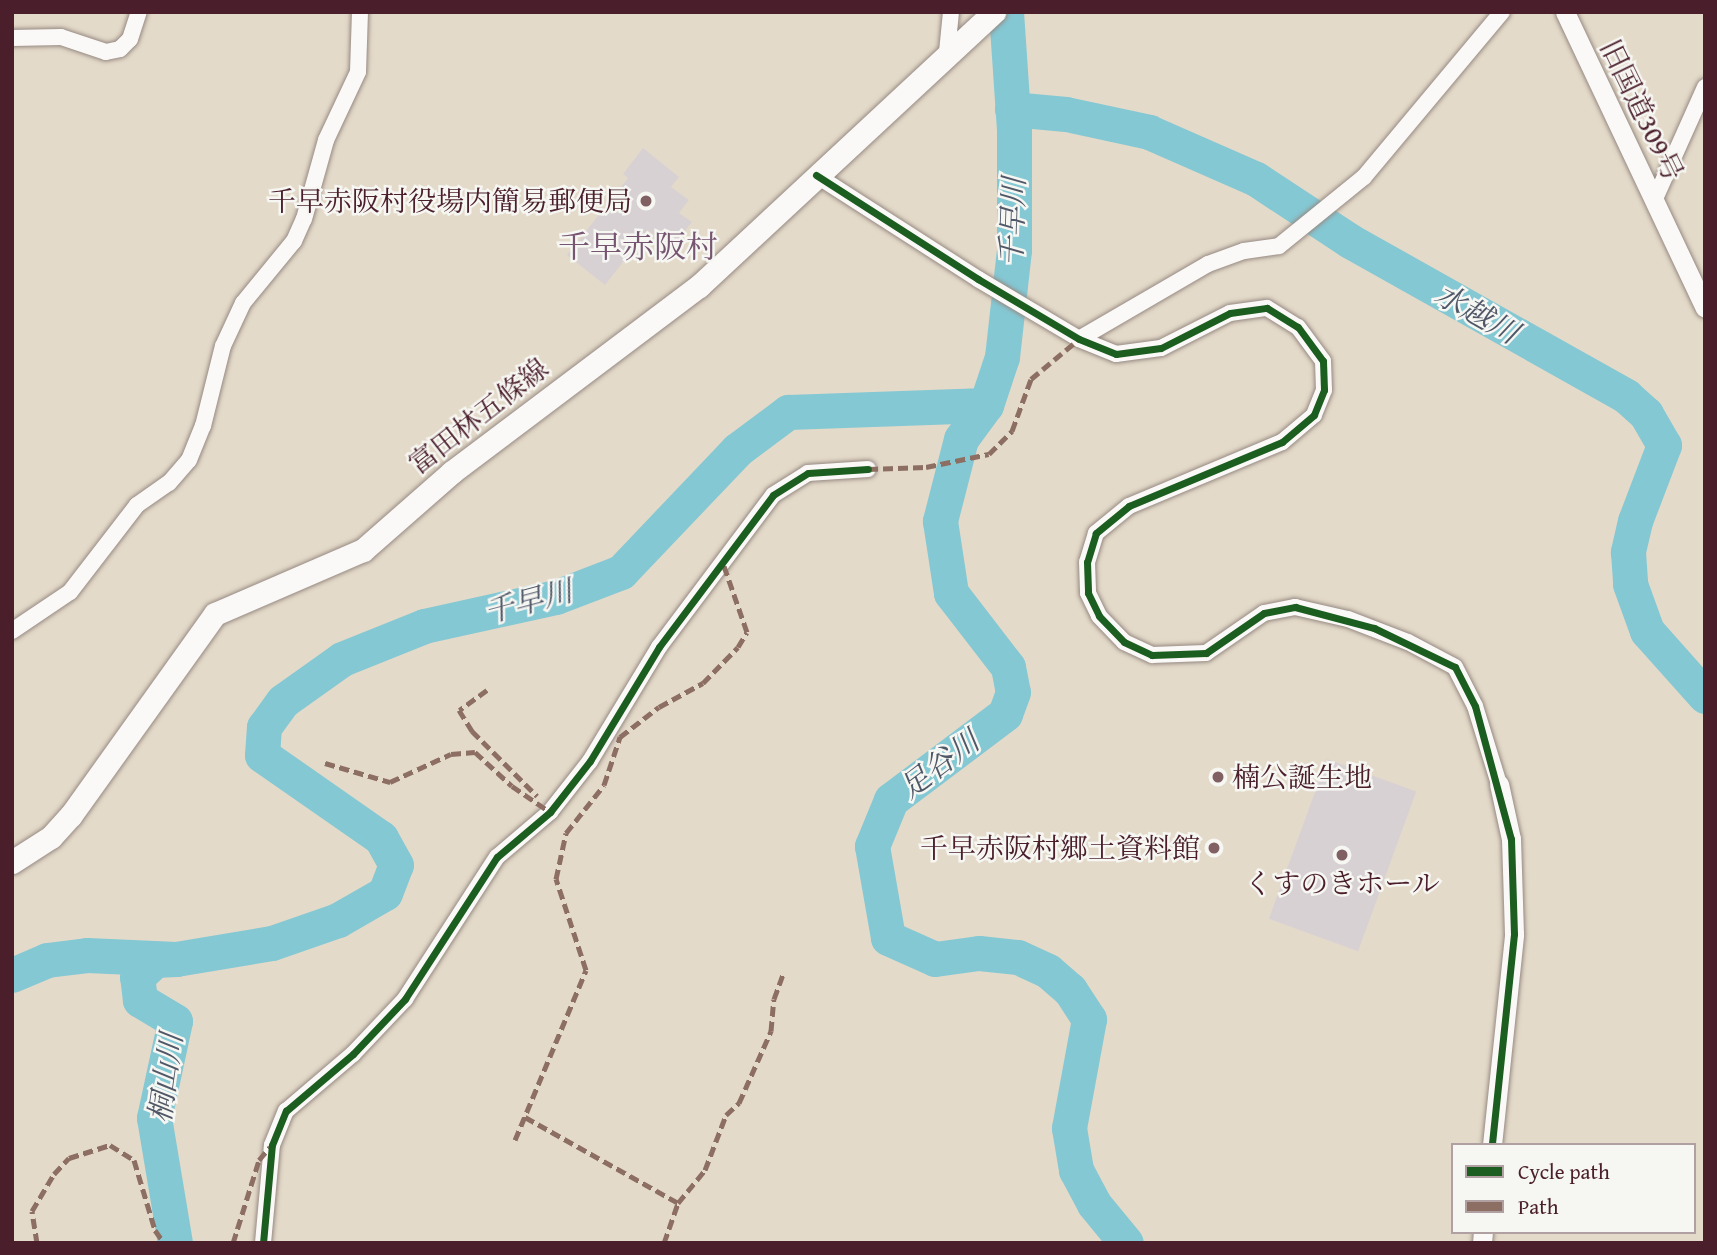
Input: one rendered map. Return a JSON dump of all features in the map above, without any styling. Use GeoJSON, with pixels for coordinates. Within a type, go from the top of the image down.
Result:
{"type":"FeatureCollection","features":[{"type":"Feature","properties":{"kind":"main road","name":"富田林五條線"},"geometry":{"type":"LineString","coordinates":[[12,862],[51,837],[71,815],[215,614],[363,550],[452,472],[699,286],[947,52],[994,12]]}},
{"type":"Feature","properties":{"kind":"street"},"geometry":{"type":"LineString","coordinates":[[12,37],[61,37],[106,52],[120,49],[130,39],[139,12]]}},
{"type":"Feature","properties":{"kind":"street"},"geometry":{"type":"LineString","coordinates":[[12,631],[70,592],[137,505],[169,482],[189,460],[204,426],[223,346],[243,303],[294,241],[304,219],[326,140],[358,72],[360,12]]}},
{"type":"Feature","properties":{"kind":"street"},"geometry":{"type":"LineString","coordinates":[[947,52],[951,12]]}},
{"type":"Feature","properties":{"kind":"street"},"geometry":{"type":"LineString","coordinates":[[1079,339],[1208,264],[1244,251],[1279,246],[1364,177],[1502,12]]}},
{"type":"Feature","properties":{"kind":"street","name":"旧国道309号"},"geometry":{"type":"LineString","coordinates":[[1565,12],[1705,308]]}},
{"type":"Feature","properties":{"kind":"street"},"geometry":{"type":"LineString","coordinates":[[1654,201],[1705,87]]}},
{"type":"Feature","properties":{"kind":"street"},"geometry":{"type":"LineString","coordinates":[[816,175],[978,279],[1079,339],[1116,354],[1161,348],[1230,313],[1267,308],[1298,327],[1324,361],[1324,390],[1314,415],[1282,442],[1129,506],[1096,533],[1087,562],[1088,593],[1099,616],[1124,642],[1152,654],[1206,653],[1264,613],[1295,607],[1348,619],[1408,642],[1455,667],[1475,706],[1499,785],[1511,839],[1514,934],[1492,1143]]}},
{"type":"Feature","properties":{"kind":"street"},"geometry":{"type":"LineString","coordinates":[[263,1243],[272,1145],[286,1111],[353,1054],[405,999],[497,857],[550,812],[590,761],[659,647],[773,495],[808,473],[868,468]]}},
{"type":"Feature","properties":{"kind":"building"},"geometry":{"type":"Polygon","coordinates":[[[643,148],[679,177],[671,187],[689,200],[679,213],[692,222],[671,248],[648,230],[605,285],[567,255],[628,178],[623,174],[643,148]]]}},
{"type":"Feature","properties":{"kind":"building","name":"くすのきホール"},"geometry":{"type":"Polygon","coordinates":[[[1327,759],[1416,791],[1358,951],[1269,919],[1327,759]]]}},
{"type":"Feature","properties":{"kind":"waterway","name":"足谷川"},"geometry":{"type":"LineString","coordinates":[[1006,12],[1014,130],[1014,250],[1002,357],[986,405],[961,439],[940,521],[951,593],[1008,667],[1013,692],[1005,714],[891,800],[872,846],[888,938],[935,959],[979,953],[1018,957],[1048,971],[1070,990],[1089,1019],[1069,1128],[1076,1170],[1094,1204],[1126,1243]]}},
{"type":"Feature","properties":{"kind":"waterway","name":"水越川"},"geometry":{"type":"LineString","coordinates":[[1012,109],[1066,114],[1149,132],[1256,179],[1350,241],[1626,396],[1646,414],[1664,445],[1635,521],[1628,552],[1630,584],[1647,631],[1705,696]]}},
{"type":"Feature","properties":{"kind":"waterway","name":"千早川"},"geometry":{"type":"LineString","coordinates":[[12,975],[47,960],[87,955],[176,959],[272,943],[338,920],[385,893],[396,865],[381,838],[262,755],[264,727],[283,701],[342,659],[424,626],[556,597],[621,572],[737,450],[788,412],[986,405]]}},
{"type":"Feature","properties":{"kind":"waterway","name":"桐山川"},"geometry":{"type":"LineString","coordinates":[[175,1243],[154,1118],[175,1021],[140,1000],[137,977],[155,960],[176,959]]}},
{"type":"Feature","properties":{"kind":"marked path"},"geometry":{"type":"LineString","coordinates":[[868,469],[926,467],[989,454],[1012,431],[1031,379],[1079,339]]}},
{"type":"Feature","properties":{"kind":"marked path"},"geometry":{"type":"LineString","coordinates":[[515,1140],[586,970],[556,879],[566,833],[604,785],[620,737],[659,707],[703,683],[738,647],[747,632],[723,563]]}},
{"type":"Feature","properties":{"kind":"marked path"},"geometry":{"type":"LineString","coordinates":[[487,690],[459,710],[472,731],[537,796]]}},
{"type":"Feature","properties":{"kind":"marked path"},"geometry":{"type":"LineString","coordinates":[[325,763],[390,782],[451,754],[475,752],[512,786],[550,812]]}},
{"type":"Feature","properties":{"kind":"marked path"},"geometry":{"type":"LineString","coordinates":[[664,1243],[678,1203],[705,1170],[726,1115],[739,1103],[771,1031],[774,999],[784,972]]}},
{"type":"Feature","properties":{"kind":"marked path"},"geometry":{"type":"LineString","coordinates":[[525,1117],[678,1203]]}},
{"type":"Feature","properties":{"kind":"marked path"},"geometry":{"type":"LineString","coordinates":[[37,1243],[32,1211],[54,1174],[69,1158],[110,1145],[134,1160],[155,1230],[164,1243]]}},
{"type":"Feature","properties":{"kind":"marked path"},"geometry":{"type":"LineString","coordinates":[[233,1243],[259,1160],[270,1147]]}},
{"type":"Feature","properties":{"kind":"cycle path"},"geometry":{"type":"LineString","coordinates":[[816,175],[978,279],[1079,339],[1116,354],[1161,348],[1230,313],[1267,308],[1298,327],[1323,361],[1324,390],[1314,415],[1282,442],[1129,506],[1096,533],[1087,562],[1088,593],[1099,616],[1124,642],[1152,655],[1206,653],[1264,613],[1295,607],[1374,628],[1455,667],[1475,706],[1511,839],[1514,934],[1492,1143]]}},
{"type":"Feature","properties":{"kind":"cycle path"},"geometry":{"type":"LineString","coordinates":[[263,1243],[272,1145],[286,1111],[353,1054],[405,999],[497,857],[550,812],[590,761],[659,647],[773,495],[808,473],[868,469]]}},
{"type":"Feature","properties":{"kind":"place","name":"千早赤阪村役場内簡易郵便局"},"geometry":{"type":"Point","coordinates":[646,201]}},
{"type":"Feature","properties":{"kind":"place","name":"楠公誕生地"},"geometry":{"type":"Point","coordinates":[1218,777]}},
{"type":"Feature","properties":{"kind":"place","name":"千早赤阪村郷土資料館"},"geometry":{"type":"Point","coordinates":[1214,848]}},
{"type":"Feature","properties":{"kind":"place","name":"くすのきホール"},"geometry":{"type":"Point","coordinates":[1342,855]}},
{"type":"Feature","properties":{"kind":"district","name":"千早赤阪村"},"geometry":{"type":"Point","coordinates":[638,247]}}]}
